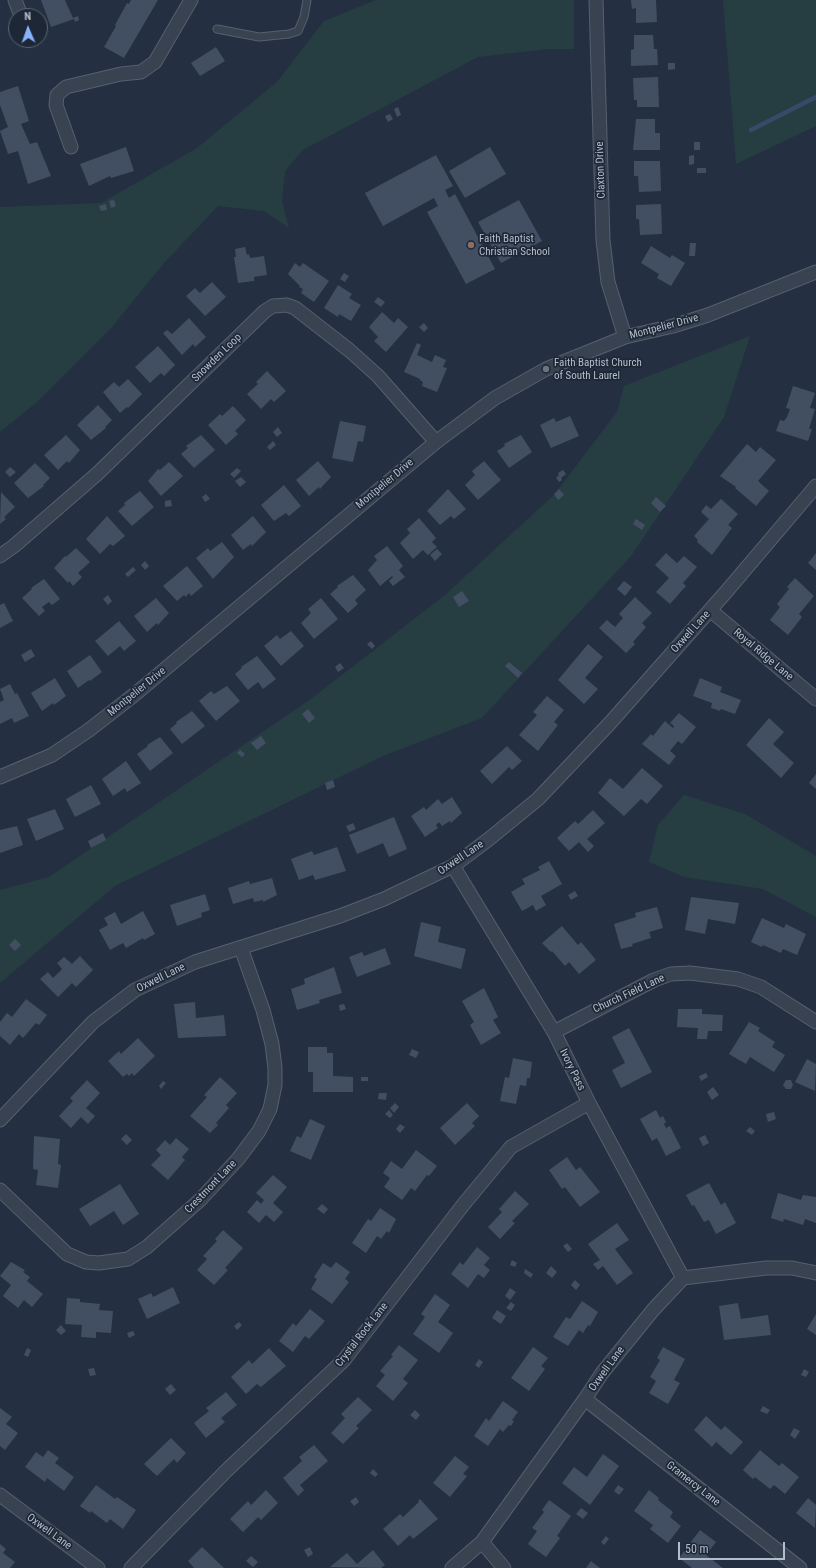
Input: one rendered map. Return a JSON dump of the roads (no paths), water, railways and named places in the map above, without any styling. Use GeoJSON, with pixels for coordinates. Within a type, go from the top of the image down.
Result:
{"type":"FeatureCollection","features":[{"type":"Feature","properties":{"kind":"street"},"geometry":{"type":"LineString","coordinates":[[71,147],[56,105],[57,95],[66,87],[121,74],[141,72],[155,62],[191,0]]}},
{"type":"Feature","properties":{"kind":"street","name":"Claxton Drive"},"geometry":{"type":"LineString","coordinates":[[596,0],[603,240],[608,282],[616,303],[625,337]]}},
{"type":"Feature","properties":{"kind":"street","name":"Montpelier Drive"},"geometry":{"type":"LineString","coordinates":[[0,777],[52,755],[89,730],[134,696],[436,442],[495,398],[546,369],[625,337],[673,326],[708,315],[816,272]]}},
{"type":"Feature","properties":{"kind":"street","name":"Snowden Loop"},"geometry":{"type":"LineString","coordinates":[[0,556],[14,546],[97,474],[265,311],[279,304],[294,308],[349,350],[388,387],[436,442]]}},
{"type":"Feature","properties":{"kind":"street","name":"Oxwell Lane"},"geometry":{"type":"LineString","coordinates":[[0,1120],[94,1022],[135,990],[195,962],[362,908],[453,866],[538,799],[610,723],[710,610],[816,486]]}},
{"type":"Feature","properties":{"kind":"street","name":"Royal Ridge Lane"},"geometry":{"type":"LineString","coordinates":[[710,610],[816,699]]}},
{"type":"Feature","properties":{"kind":"street","name":"Ivory Pass"},"geometry":{"type":"LineString","coordinates":[[453,866],[554,1032],[589,1103],[683,1278]]}},
{"type":"Feature","properties":{"kind":"street","name":"Crestmont Lane"},"geometry":{"type":"LineString","coordinates":[[0,1190],[67,1254],[86,1262],[99,1263],[128,1259],[148,1247],[200,1200],[238,1159],[259,1131],[270,1109],[275,1085],[275,1068],[272,1044],[263,1010],[240,948]]}},
{"type":"Feature","properties":{"kind":"street","name":"Church Field Lane"},"geometry":{"type":"LineString","coordinates":[[554,1032],[654,980],[671,974],[690,973],[732,978],[761,988],[790,1004],[816,1022]]}},
{"type":"Feature","properties":{"kind":"street","name":"Crystal Rock Lane"},"geometry":{"type":"LineString","coordinates":[[131,1568],[227,1470],[344,1360],[458,1211],[511,1147],[589,1103]]}},
{"type":"Feature","properties":{"kind":"street"},"geometry":{"type":"LineString","coordinates":[[683,1278],[766,1268],[792,1268],[816,1273]]}},
{"type":"Feature","properties":{"kind":"street","name":"Oxwell Lane"},"geometry":{"type":"LineString","coordinates":[[452,1568],[482,1542],[602,1373],[624,1345],[683,1278]]}},
{"type":"Feature","properties":{"kind":"street","name":"Gramercy Lane"},"geometry":{"type":"LineString","coordinates":[[585,1399],[800,1568]]}},
{"type":"Feature","properties":{"kind":"street","name":"Oxwell Lane"},"geometry":{"type":"LineString","coordinates":[[0,1496],[98,1568]]}},
{"type":"Feature","properties":{"kind":"street"},"geometry":{"type":"LineString","coordinates":[[482,1542],[504,1568]]}},
{"type":"Feature","properties":{"kind":"lane"},"geometry":{"type":"LineString","coordinates":[[218,29],[259,37],[289,34],[298,31],[304,17],[307,0]]}},
{"type":"Feature","properties":{"kind":"waterway"},"geometry":{"type":"LineString","coordinates":[[751,130],[816,97]]}},
{"type":"Feature","properties":{"kind":"place","name":"Faith Baptist Christian School"},"geometry":{"type":"Point","coordinates":[471,245]}},
{"type":"Feature","properties":{"kind":"place","name":"Faith Baptist Church of South Laurel"},"geometry":{"type":"Point","coordinates":[546,369]}}]}
